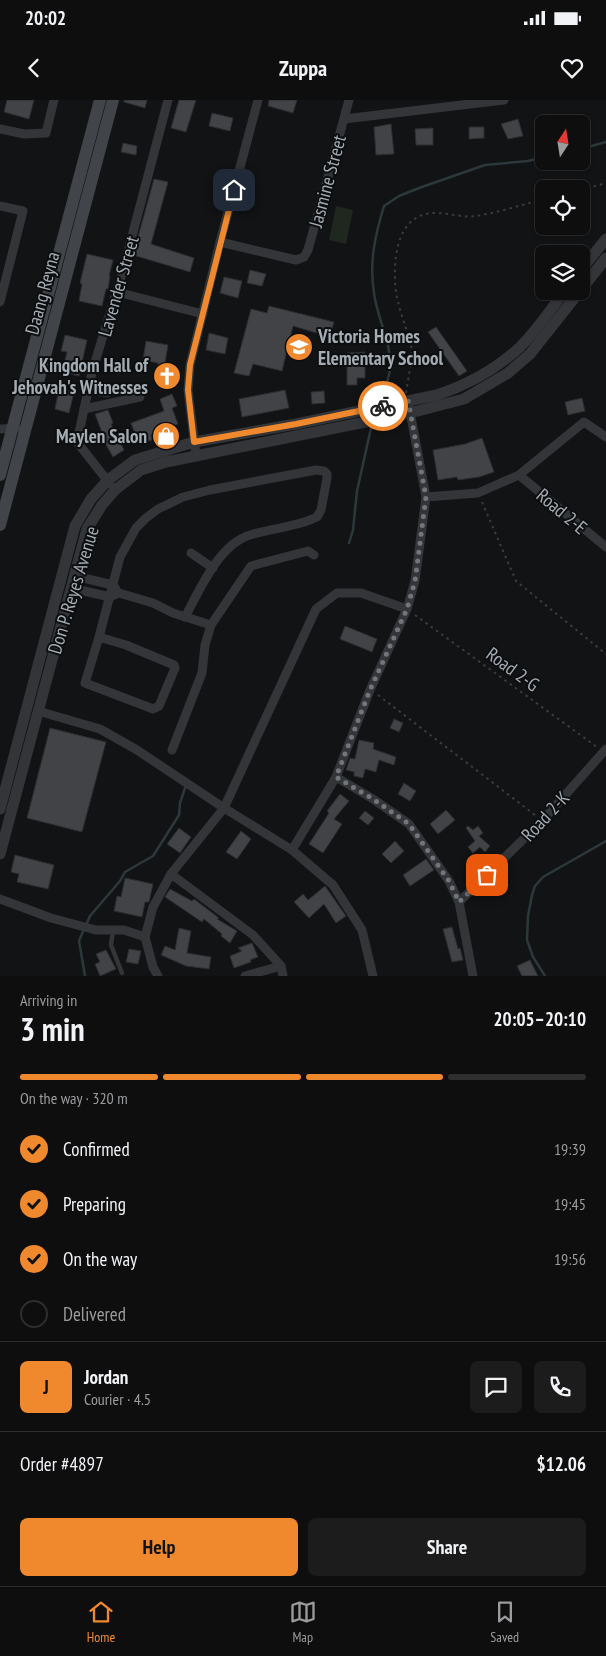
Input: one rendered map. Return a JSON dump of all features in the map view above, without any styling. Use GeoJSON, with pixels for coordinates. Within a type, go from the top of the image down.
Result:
{"type":"FeatureCollection","features":[{"type":"Feature","properties":{"kind":"main road","name":"Daang Reyna"},"geometry":{"type":"LineString","coordinates":[[0,525],[8,453],[13,429],[100,100]]}},
{"type":"Feature","properties":{"kind":"main road","name":"Daang Reyna"},"geometry":{"type":"LineString","coordinates":[[13,429],[113,100]]}},
{"type":"Feature","properties":{"kind":"main road","name":"Daang Reyna"},"geometry":{"type":"LineString","coordinates":[[0,475],[8,453]]}},
{"type":"Feature","properties":{"kind":"street"},"geometry":{"type":"LineString","coordinates":[[0,129],[24,134],[46,133],[54,100]]}},
{"type":"Feature","properties":{"kind":"street","name":"Lavender Street"},"geometry":{"type":"LineString","coordinates":[[115,490],[77,442],[92,372],[117,292],[168,100]]}},
{"type":"Feature","properties":{"kind":"street"},"geometry":{"type":"LineString","coordinates":[[196,455],[188,390],[190,365],[220,242],[258,100]]}},
{"type":"Feature","properties":{"kind":"street"},"geometry":{"type":"LineString","coordinates":[[344,119],[349,100]]}},
{"type":"Feature","properties":{"kind":"street","name":"Jasmine Street"},"geometry":{"type":"LineString","coordinates":[[220,242],[296,260],[304,257],[308,250],[344,119],[439,104],[504,100]]}},
{"type":"Feature","properties":{"kind":"street"},"geometry":{"type":"LineString","coordinates":[[0,206],[23,211],[0,302]]}},
{"type":"Feature","properties":{"kind":"street"},"geometry":{"type":"LineString","coordinates":[[590,259],[606,239]]}},
{"type":"Feature","properties":{"kind":"street","name":"Don P. Reyes Avenue"},"geometry":{"type":"LineString","coordinates":[[590,279],[606,258]]}},
{"type":"Feature","properties":{"kind":"street"},"geometry":{"type":"LineString","coordinates":[[117,292],[203,314]]}},
{"type":"Feature","properties":{"kind":"street","name":"Don P. Reyes Avenue"},"geometry":{"type":"LineString","coordinates":[[0,809],[75,526],[91,499],[108,480],[135,460],[194,442],[296,424],[436,395],[459,388],[500,364],[520,347],[558,300]]}},
{"type":"Feature","properties":{"kind":"street","name":"Don P. Reyes Avenue"},"geometry":{"type":"LineString","coordinates":[[0,854],[87,529],[102,505],[115,490],[141,470],[196,455],[410,412],[464,399],[508,373],[530,354],[574,300]]}},
{"type":"Feature","properties":{"kind":"street"},"geometry":{"type":"LineString","coordinates":[[84,409],[140,398]]}},
{"type":"Feature","properties":{"kind":"street"},"geometry":{"type":"LineString","coordinates":[[292,850],[336,777],[370,690],[407,609],[415,581],[426,497],[408,400]]}},
{"type":"Feature","properties":{"kind":"street"},"geometry":{"type":"LineString","coordinates":[[426,497],[478,492],[519,474],[584,422],[606,437]]}},
{"type":"Feature","properties":{"kind":"street"},"geometry":{"type":"LineString","coordinates":[[99,637],[126,645],[174,665],[175,668],[159,706],[154,708],[148,707],[85,682],[99,637],[114,595],[113,585],[120,557],[136,528],[158,508],[183,497],[316,470],[324,471],[327,474],[321,510],[317,517],[242,538],[230,546],[213,568],[185,617]]}},
{"type":"Feature","properties":{"kind":"street","name":"Road 2-E"},"geometry":{"type":"LineString","coordinates":[[519,474],[606,547]]}},
{"type":"Feature","properties":{"kind":"street"},"geometry":{"type":"LineString","coordinates":[[172,750],[202,673],[205,644],[211,625],[251,566],[308,551],[314,555]]}},
{"type":"Feature","properties":{"kind":"street"},"geometry":{"type":"LineString","coordinates":[[191,553],[213,568]]}},
{"type":"Feature","properties":{"kind":"street"},"geometry":{"type":"LineString","coordinates":[[75,576],[113,585]]}},
{"type":"Feature","properties":{"kind":"street"},"geometry":{"type":"LineString","coordinates":[[71,588],[153,603],[185,617],[211,625]]}},
{"type":"Feature","properties":{"kind":"street"},"geometry":{"type":"LineString","coordinates":[[158,976],[153,967],[145,937],[153,908],[171,874],[224,808],[316,610],[337,593],[361,593],[407,609]]}},
{"type":"Feature","properties":{"kind":"street"},"geometry":{"type":"LineString","coordinates":[[54,606],[65,610]]}},
{"type":"Feature","properties":{"kind":"street"},"geometry":{"type":"LineString","coordinates":[[38,711],[100,729],[137,750],[224,808],[292,850],[333,885],[348,908],[362,930],[373,976]]}},
{"type":"Feature","properties":{"kind":"street","name":"Road 2-K"},"geometry":{"type":"LineString","coordinates":[[459,902],[543,820],[605,750]]}},
{"type":"Feature","properties":{"kind":"street"},"geometry":{"type":"LineString","coordinates":[[336,777],[373,799],[409,824],[449,881],[459,902],[473,976]]}},
{"type":"Feature","properties":{"kind":"street"},"geometry":{"type":"LineString","coordinates":[[171,874],[253,935],[281,966],[283,976]]}},
{"type":"Feature","properties":{"kind":"street"},"geometry":{"type":"LineString","coordinates":[[0,899],[51,918],[96,930],[124,930],[145,937]]}},
{"type":"Feature","properties":{"kind":"street"},"geometry":{"type":"LineString","coordinates":[[245,976],[281,966]]}},
{"type":"Feature","properties":{"kind":"lane"},"geometry":{"type":"LineString","coordinates":[[113,930],[111,945],[122,973]]}},
{"type":"Feature","properties":{"kind":"path"},"geometry":{"type":"LineString","coordinates":[[590,187],[606,183]]}},
{"type":"Feature","properties":{"kind":"path"},"geometry":{"type":"LineString","coordinates":[[408,400],[406,390],[412,350],[395,279],[400,237],[405,229],[420,214],[476,216],[535,201]]}},
{"type":"Feature","properties":{"kind":"path"},"geometry":{"type":"LineString","coordinates":[[478,492],[516,581],[606,654]]}},
{"type":"Feature","properties":{"kind":"path","name":"Road 2-G"},"geometry":{"type":"LineString","coordinates":[[407,609],[605,750]]}},
{"type":"Feature","properties":{"kind":"path"},"geometry":{"type":"LineString","coordinates":[[370,690],[543,820]]}},
{"type":"Feature","properties":{"kind":"shaded area"},"geometry":{"type":"Polygon","coordinates":[[[336,206],[353,210],[346,244],[329,240],[336,206]]]}},
{"type":"Feature","properties":{"kind":"building"},"geometry":{"type":"Polygon","coordinates":[[[7,100],[34,100],[29,119],[4,112],[7,100]]]}},
{"type":"Feature","properties":{"kind":"building"},"geometry":{"type":"Polygon","coordinates":[[[124,100],[147,100],[145,108],[124,102],[124,100]]]}},
{"type":"Feature","properties":{"kind":"building"},"geometry":{"type":"Polygon","coordinates":[[[179,100],[196,100],[186,132],[171,128],[179,100]]]}},
{"type":"Feature","properties":{"kind":"building"},"geometry":{"type":"Polygon","coordinates":[[[269,100],[297,100],[293,113],[268,106],[269,100]]]}},
{"type":"Feature","properties":{"kind":"building"},"geometry":{"type":"Polygon","coordinates":[[[212,113],[233,118],[230,131],[209,126],[212,113]]]}},
{"type":"Feature","properties":{"kind":"building"},"geometry":{"type":"Polygon","coordinates":[[[518,119],[523,136],[508,139],[501,124],[518,119]]]}},
{"type":"Feature","properties":{"kind":"building"},"geometry":{"type":"Polygon","coordinates":[[[391,124],[394,154],[376,155],[374,127],[391,124]]]}},
{"type":"Feature","properties":{"kind":"building"},"geometry":{"type":"Polygon","coordinates":[[[469,127],[484,127],[484,138],[469,139],[469,127]]]}},
{"type":"Feature","properties":{"kind":"building"},"geometry":{"type":"Polygon","coordinates":[[[433,128],[433,145],[416,145],[415,129],[433,128]]]}},
{"type":"Feature","properties":{"kind":"building"},"geometry":{"type":"Polygon","coordinates":[[[123,143],[137,146],[136,155],[121,152],[123,143]]]}},
{"type":"Feature","properties":{"kind":"building"},"geometry":{"type":"Polygon","coordinates":[[[154,179],[168,182],[151,244],[194,258],[190,272],[133,255],[154,179]]]}},
{"type":"Feature","properties":{"kind":"building"},"geometry":{"type":"Polygon","coordinates":[[[87,254],[113,260],[108,289],[106,289],[102,306],[79,301],[82,284],[80,283],[87,254]]]}},
{"type":"Feature","properties":{"kind":"building"},"geometry":{"type":"Polygon","coordinates":[[[250,270],[266,274],[262,286],[247,283],[250,270]]]}},
{"type":"Feature","properties":{"kind":"building"},"geometry":{"type":"Polygon","coordinates":[[[224,277],[242,281],[238,298],[220,293],[224,277]]]}},
{"type":"Feature","properties":{"kind":"building"},"geometry":{"type":"Polygon","coordinates":[[[269,306],[334,322],[330,337],[293,326],[282,371],[253,364],[249,376],[234,373],[251,309],[267,313],[269,306]]]}},
{"type":"Feature","properties":{"kind":"building"},"geometry":{"type":"Polygon","coordinates":[[[436,327],[467,371],[459,376],[428,332],[436,327]]]}},
{"type":"Feature","properties":{"kind":"building"},"geometry":{"type":"Polygon","coordinates":[[[209,333],[228,338],[225,354],[206,350],[209,333]]]}},
{"type":"Feature","properties":{"kind":"building"},"geometry":{"type":"Polygon","coordinates":[[[65,335],[87,340],[79,376],[62,372],[67,352],[61,351],[65,335]]]}},
{"type":"Feature","properties":{"kind":"building"},"geometry":{"type":"Polygon","coordinates":[[[146,341],[168,345],[164,369],[179,371],[177,385],[155,382],[158,363],[143,360],[146,341]]]}},
{"type":"Feature","properties":{"kind":"building"},"geometry":{"type":"Polygon","coordinates":[[[365,352],[365,378],[357,378],[357,385],[347,385],[347,353],[365,352]]]}},
{"type":"Feature","properties":{"kind":"building"},"geometry":{"type":"Polygon","coordinates":[[[96,381],[112,384],[109,397],[93,395],[96,381]]]}},
{"type":"Feature","properties":{"kind":"building"},"geometry":{"type":"Polygon","coordinates":[[[59,389],[74,392],[69,413],[55,409],[59,389]]]}},
{"type":"Feature","properties":{"kind":"building"},"geometry":{"type":"Polygon","coordinates":[[[285,390],[289,408],[242,417],[239,399],[285,390]]]}},
{"type":"Feature","properties":{"kind":"building"},"geometry":{"type":"Polygon","coordinates":[[[324,391],[325,403],[312,404],[311,392],[324,391]]]}},
{"type":"Feature","properties":{"kind":"building"},"geometry":{"type":"Polygon","coordinates":[[[172,394],[177,406],[172,408],[178,424],[151,435],[152,440],[139,444],[131,423],[164,411],[160,399],[172,394]]]}},
{"type":"Feature","properties":{"kind":"building"},"geometry":{"type":"Polygon","coordinates":[[[582,398],[585,411],[568,415],[565,402],[582,398]]]}},
{"type":"Feature","properties":{"kind":"building"},"geometry":{"type":"Polygon","coordinates":[[[108,410],[113,423],[111,424],[124,450],[113,457],[105,443],[95,414],[108,410]]]}},
{"type":"Feature","properties":{"kind":"building"},"geometry":{"type":"Polygon","coordinates":[[[482,438],[494,472],[479,477],[458,480],[457,477],[438,480],[433,450],[465,444],[482,438]]]}},
{"type":"Feature","properties":{"kind":"building"},"geometry":{"type":"Polygon","coordinates":[[[345,626],[377,639],[372,652],[340,639],[345,626]]]}},
{"type":"Feature","properties":{"kind":"building"},"geometry":{"type":"Polygon","coordinates":[[[394,719],[403,723],[399,732],[390,728],[394,719]]]}},
{"type":"Feature","properties":{"kind":"building"},"geometry":{"type":"Polygon","coordinates":[[[50,728],[106,742],[82,832],[27,818],[50,728]]]}},
{"type":"Feature","properties":{"kind":"building"},"geometry":{"type":"Polygon","coordinates":[[[359,740],[374,743],[373,749],[396,757],[394,765],[379,760],[376,772],[365,769],[363,778],[354,776],[354,772],[346,770],[350,758],[355,759],[359,740]]]}},
{"type":"Feature","properties":{"kind":"building"},"geometry":{"type":"Polygon","coordinates":[[[404,783],[416,791],[410,801],[398,794],[404,783]]]}},
{"type":"Feature","properties":{"kind":"building"},"geometry":{"type":"Polygon","coordinates":[[[340,794],[349,801],[334,819],[342,824],[323,853],[309,844],[329,813],[327,811],[340,794]]]}},
{"type":"Feature","properties":{"kind":"building"},"geometry":{"type":"Polygon","coordinates":[[[446,810],[455,820],[438,834],[430,824],[446,810]]]}},
{"type":"Feature","properties":{"kind":"building"},"geometry":{"type":"Polygon","coordinates":[[[365,811],[374,818],[368,825],[359,818],[365,811]]]}},
{"type":"Feature","properties":{"kind":"building"},"geometry":{"type":"Polygon","coordinates":[[[468,826],[473,830],[478,826],[483,833],[479,836],[490,846],[485,852],[480,847],[473,853],[468,847],[475,841],[466,828],[468,826]]]}},
{"type":"Feature","properties":{"kind":"building"},"geometry":{"type":"Polygon","coordinates":[[[179,828],[191,837],[180,853],[167,844],[179,828]]]}},
{"type":"Feature","properties":{"kind":"building"},"geometry":{"type":"Polygon","coordinates":[[[241,831],[251,839],[237,859],[226,852],[241,831]]]}},
{"type":"Feature","properties":{"kind":"building"},"geometry":{"type":"Polygon","coordinates":[[[395,841],[404,851],[391,863],[382,854],[395,841]]]}},
{"type":"Feature","properties":{"kind":"building"},"geometry":{"type":"Polygon","coordinates":[[[15,855],[54,865],[48,889],[17,882],[19,874],[11,872],[15,855]]]}},
{"type":"Feature","properties":{"kind":"building"},"geometry":{"type":"Polygon","coordinates":[[[426,859],[434,870],[410,886],[403,875],[426,859]]]}},
{"type":"Feature","properties":{"kind":"building"},"geometry":{"type":"Polygon","coordinates":[[[125,878],[153,884],[149,902],[145,902],[142,917],[114,911],[117,896],[121,897],[125,878]]]}},
{"type":"Feature","properties":{"kind":"building"},"geometry":{"type":"Polygon","coordinates":[[[325,886],[346,916],[336,923],[324,904],[309,918],[294,902],[303,894],[308,900],[325,886]]]}},
{"type":"Feature","properties":{"kind":"building"},"geometry":{"type":"Polygon","coordinates":[[[170,889],[192,901],[194,899],[219,918],[217,919],[237,931],[230,943],[204,919],[202,922],[165,897],[170,889]]]}},
{"type":"Feature","properties":{"kind":"building"},"geometry":{"type":"Polygon","coordinates":[[[452,927],[463,960],[452,962],[443,929],[452,927]]]}},
{"type":"Feature","properties":{"kind":"building"},"geometry":{"type":"Polygon","coordinates":[[[179,928],[191,931],[187,953],[211,957],[209,969],[186,966],[161,955],[165,946],[175,950],[179,928]]]}},
{"type":"Feature","properties":{"kind":"building"},"geometry":{"type":"Polygon","coordinates":[[[252,943],[258,957],[250,960],[251,962],[234,968],[230,956],[242,951],[238,948],[252,943]]]}},
{"type":"Feature","properties":{"kind":"building"},"geometry":{"type":"Polygon","coordinates":[[[129,949],[141,951],[138,964],[126,962],[129,949]]]}},
{"type":"Feature","properties":{"kind":"building"},"geometry":{"type":"Polygon","coordinates":[[[106,950],[116,969],[100,976],[95,964],[100,962],[96,954],[106,950]]]}},
{"type":"Feature","properties":{"kind":"building"},"geometry":{"type":"Polygon","coordinates":[[[530,960],[538,976],[522,976],[517,966],[530,960]]]}},
{"type":"Feature","properties":{"kind":"waterway"},"geometry":{"type":"LineString","coordinates":[[590,146],[606,142]]}},
{"type":"Feature","properties":{"kind":"waterway"},"geometry":{"type":"LineString","coordinates":[[379,402],[386,386],[390,359],[387,340],[376,302],[372,271],[376,238],[384,206],[399,196],[485,165],[535,159]]}},
{"type":"Feature","properties":{"kind":"waterway"},"geometry":{"type":"LineString","coordinates":[[349,543],[353,530],[357,491],[371,428]]}},
{"type":"Feature","properties":{"kind":"waterway"},"geometry":{"type":"LineString","coordinates":[[86,925],[90,916],[120,881],[125,872],[153,856],[179,815],[180,803],[185,788]]}},
{"type":"Feature","properties":{"kind":"waterway"},"geometry":{"type":"LineString","coordinates":[[545,976],[533,957],[527,940],[528,916],[535,886],[543,877],[606,841]]}},
{"type":"Feature","properties":{"kind":"waterway"},"geometry":{"type":"LineString","coordinates":[[84,929],[79,941],[85,976]]}},
{"type":"Feature","properties":{"kind":"way so far"},"geometry":{"type":"LineString","coordinates":[[383,406],[408,400],[426,497],[420,552],[415,581],[407,609],[370,690],[336,777],[373,799],[409,824],[449,881],[459,902],[487,875]]}},
{"type":"Feature","properties":{"kind":"place","name":"Victoria Homes Elementary School"},"geometry":{"type":"Point","coordinates":[299,347]}},
{"type":"Feature","properties":{"kind":"place","name":"Kingdom Hall of Jehovah's Witnesses"},"geometry":{"type":"Point","coordinates":[167,376]}},
{"type":"Feature","properties":{"kind":"place","name":"Maylen Salon"},"geometry":{"type":"Point","coordinates":[166,436]}},
{"type":"Feature","properties":{"kind":"route"},"geometry":{"type":"LineString","coordinates":[[234,190],[190,365],[188,390],[194,442],[383,406]]}}]}
